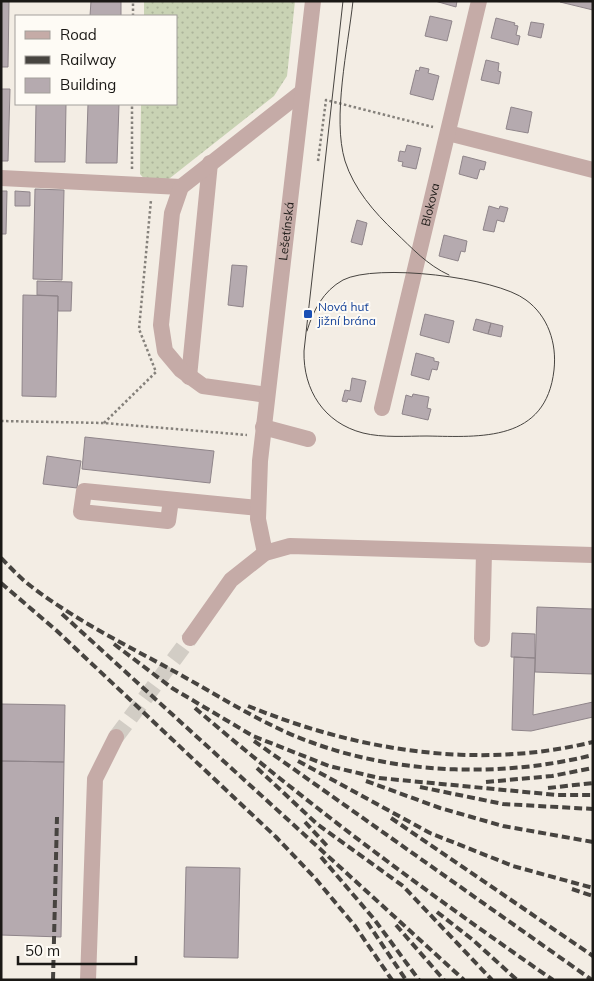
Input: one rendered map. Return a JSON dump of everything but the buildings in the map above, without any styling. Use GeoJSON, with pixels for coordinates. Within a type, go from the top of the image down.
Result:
{"type":"FeatureCollection","features":[{"type":"Feature","properties":{"kind":"street","name":"Lešetínská"},"geometry":{"type":"LineString","coordinates":[[265,553],[258,519],[260,461],[312,1]]}},
{"type":"Feature","properties":{"kind":"street","name":"Blokova"},"geometry":{"type":"LineString","coordinates":[[382,408],[479,1]]}},
{"type":"Feature","properties":{"kind":"street"},"geometry":{"type":"LineString","coordinates":[[267,395],[212,389],[189,377],[165,351],[161,325],[172,213],[181,187],[302,92]]}},
{"type":"Feature","properties":{"kind":"street"},"geometry":{"type":"LineString","coordinates":[[448,133],[593,170]]}},
{"type":"Feature","properties":{"kind":"street"},"geometry":{"type":"LineString","coordinates":[[189,377],[210,163]]}},
{"type":"Feature","properties":{"kind":"street"},"geometry":{"type":"LineString","coordinates":[[1,178],[181,187]]}},
{"type":"Feature","properties":{"kind":"street"},"geometry":{"type":"LineString","coordinates":[[263,432],[308,439]]}},
{"type":"Feature","properties":{"kind":"street"},"geometry":{"type":"LineString","coordinates":[[171,500],[168,521],[82,512],[84,492],[171,500],[258,508]]}},
{"type":"Feature","properties":{"kind":"street"},"geometry":{"type":"LineString","coordinates":[[190,638],[232,580],[265,553],[290,546],[593,555]]}},
{"type":"Feature","properties":{"kind":"street"},"geometry":{"type":"LineString","coordinates":[[482,638],[484,552]]}},
{"type":"Feature","properties":{"kind":"street"},"geometry":{"type":"LineString","coordinates":[[88,980],[95,779],[116,737]]}},
{"type":"Feature","properties":{"kind":"path"},"geometry":{"type":"LineString","coordinates":[[133,1],[133,15]]}},
{"type":"Feature","properties":{"kind":"path"},"geometry":{"type":"LineString","coordinates":[[318,161],[326,100],[448,133]]}},
{"type":"Feature","properties":{"kind":"path"},"geometry":{"type":"LineString","coordinates":[[104,423],[156,372],[139,329],[152,196],[131,184],[132,105]]}},
{"type":"Feature","properties":{"kind":"path"},"geometry":{"type":"LineString","coordinates":[[1,421],[104,423],[263,432]]}},
{"type":"Feature","properties":{"kind":"green space"},"geometry":{"type":"Polygon","coordinates":[[[144,1],[295,1],[287,76],[274,96],[165,182],[147,182],[140,174],[141,105],[178,105],[178,15],[144,15],[144,1]]]}},
{"type":"Feature","properties":{"kind":"tunnel"},"geometry":{"type":"LineString","coordinates":[[116,737],[190,638]]}},
{"type":"Feature","properties":{"kind":"tram line"},"geometry":{"type":"LineString","coordinates":[[307,331],[312,316],[324,296],[343,280],[359,275],[381,273],[436,275],[464,279],[511,292],[534,306],[545,322],[552,340],[555,360],[554,370],[548,394],[538,411],[525,423],[489,435],[379,436],[349,428],[327,413],[318,403],[307,379],[304,351],[343,1]]}},
{"type":"Feature","properties":{"kind":"tram line"},"geometry":{"type":"LineString","coordinates":[[353,1],[342,82],[340,124],[341,144],[345,161],[359,190],[380,216],[420,256],[449,275]]}},
{"type":"Feature","properties":{"kind":"railway"},"geometry":{"type":"LineString","coordinates":[[1,558],[20,577],[48,599],[98,630],[262,721],[330,749],[404,765],[442,769],[481,770],[519,768],[593,755]]}},
{"type":"Feature","properties":{"kind":"railway"},"geometry":{"type":"LineString","coordinates":[[1,583],[57,631],[276,837],[315,878],[355,926],[392,980]]}},
{"type":"Feature","properties":{"kind":"railway"},"geometry":{"type":"LineString","coordinates":[[62,614],[464,980]]}},
{"type":"Feature","properties":{"kind":"railway"},"geometry":{"type":"LineString","coordinates":[[114,644],[172,688],[253,736],[329,766],[379,778],[557,795],[593,795]]}},
{"type":"Feature","properties":{"kind":"railway"},"geometry":{"type":"LineString","coordinates":[[248,706],[332,735],[375,745],[418,751],[462,755],[506,755],[593,742]]}},
{"type":"Feature","properties":{"kind":"railway"},"geometry":{"type":"LineString","coordinates":[[195,708],[282,780],[370,848],[553,980]]}},
{"type":"Feature","properties":{"kind":"railway"},"geometry":{"type":"LineString","coordinates":[[254,741],[592,980]]}},
{"type":"Feature","properties":{"kind":"railway"},"geometry":{"type":"LineString","coordinates":[[298,761],[430,833],[513,866],[593,888]]}},
{"type":"Feature","properties":{"kind":"railway"},"geometry":{"type":"LineString","coordinates":[[257,768],[317,824],[403,886],[492,980]]}},
{"type":"Feature","properties":{"kind":"railway"},"geometry":{"type":"LineString","coordinates":[[486,782],[552,776],[593,768]]}},
{"type":"Feature","properties":{"kind":"railway"},"geometry":{"type":"LineString","coordinates":[[366,781],[440,808],[503,826],[593,842]]}},
{"type":"Feature","properties":{"kind":"railway"},"geometry":{"type":"LineString","coordinates":[[548,788],[593,783]]}},
{"type":"Feature","properties":{"kind":"railway"},"geometry":{"type":"LineString","coordinates":[[420,787],[503,804],[593,809]]}},
{"type":"Feature","properties":{"kind":"railway"},"geometry":{"type":"LineString","coordinates":[[53,980],[57,817]]}},
{"type":"Feature","properties":{"kind":"railway"},"geometry":{"type":"LineString","coordinates":[[391,818],[593,956]]}},
{"type":"Feature","properties":{"kind":"railway"},"geometry":{"type":"LineString","coordinates":[[305,822],[329,848]]}},
{"type":"Feature","properties":{"kind":"railway"},"geometry":{"type":"LineString","coordinates":[[321,857],[374,919],[419,980]]}},
{"type":"Feature","properties":{"kind":"railway"},"geometry":{"type":"LineString","coordinates":[[572,889],[593,896]]}},
{"type":"Feature","properties":{"kind":"railway"},"geometry":{"type":"LineString","coordinates":[[437,912],[473,940],[517,980]]}},
{"type":"Feature","properties":{"kind":"railway"},"geometry":{"type":"LineString","coordinates":[[367,922],[406,980]]}},
{"type":"Feature","properties":{"kind":"railway"},"geometry":{"type":"LineString","coordinates":[[396,925],[444,980]]}},
{"type":"Feature","properties":{"kind":"place","name":"Nová huť jižní brána"},"geometry":{"type":"Point","coordinates":[308,314]}}]}
